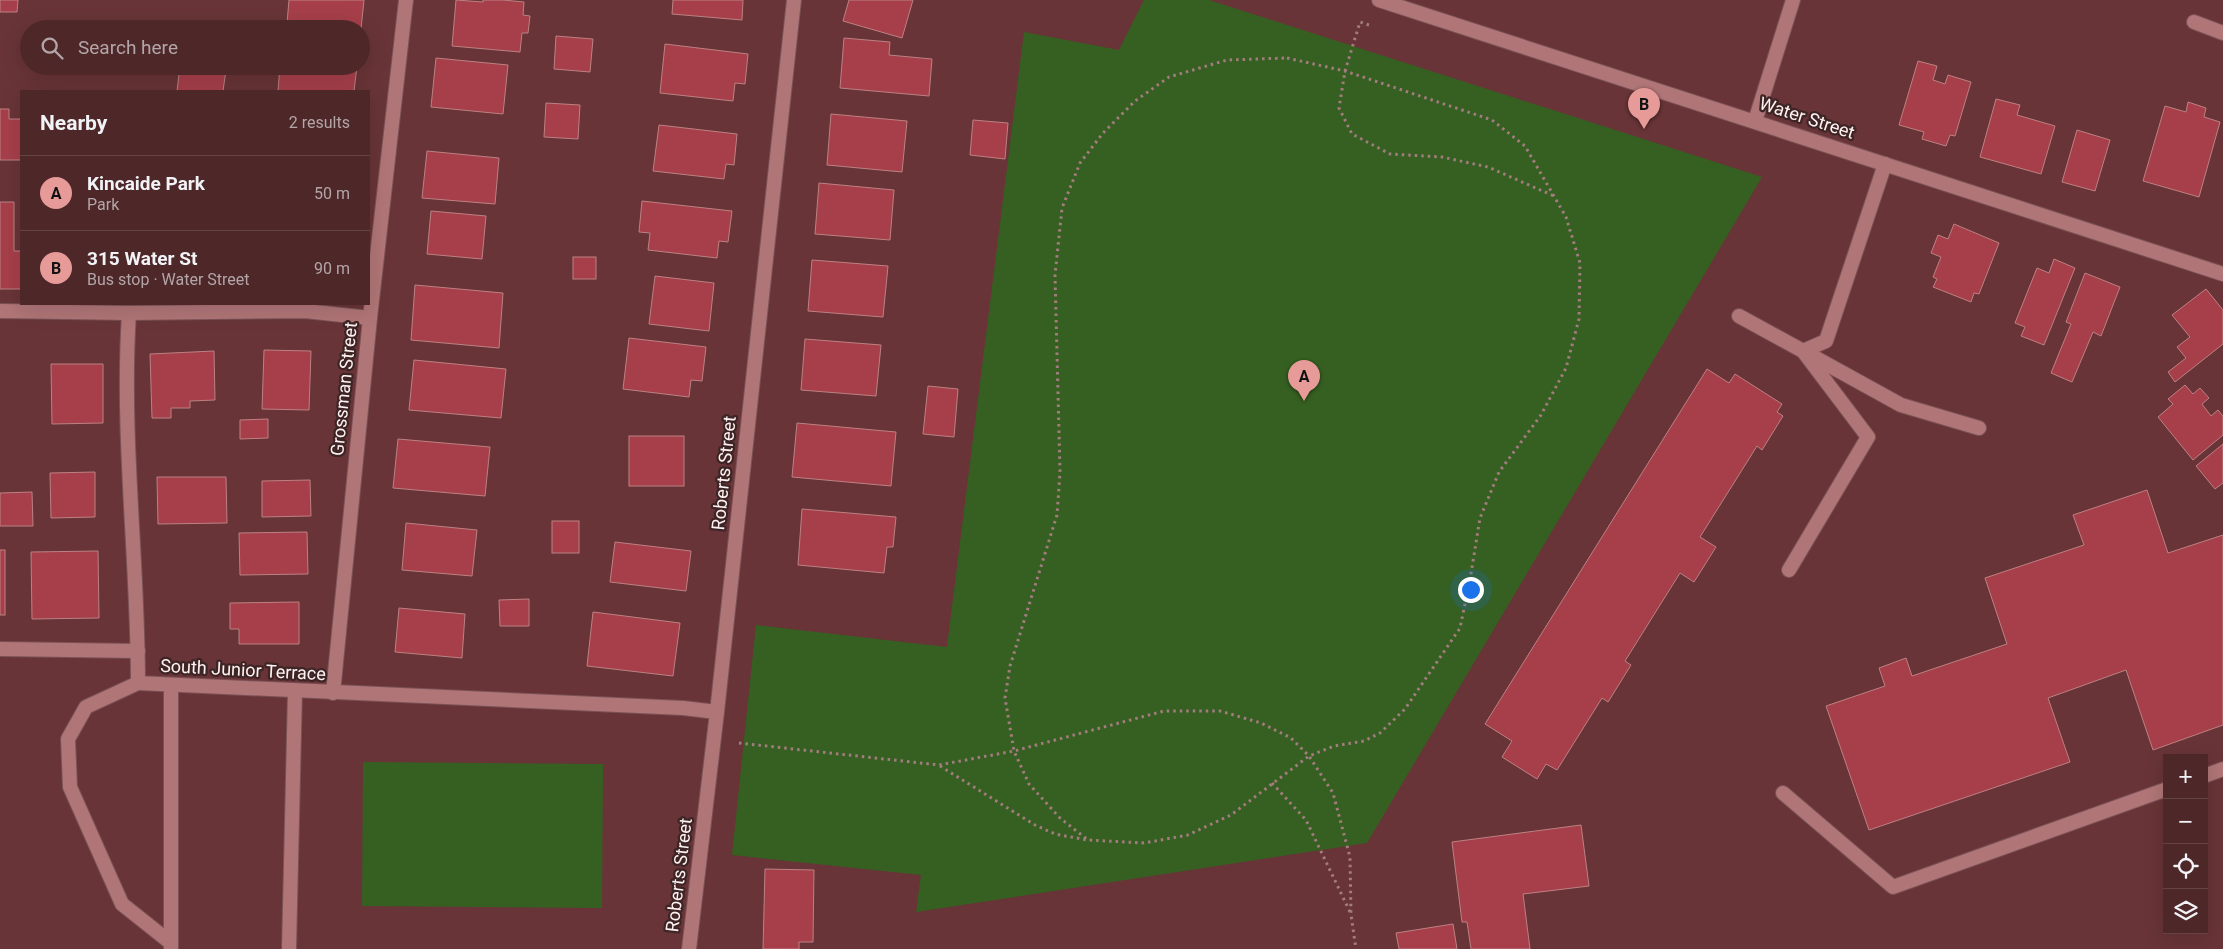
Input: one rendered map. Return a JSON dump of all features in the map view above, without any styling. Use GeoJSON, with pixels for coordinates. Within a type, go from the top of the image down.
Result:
{"type":"FeatureCollection","features":[{"type":"Feature","properties":{"kind":"street","name":"Grossman Street"},"geometry":{"type":"LineString","coordinates":[[333,693],[370,318],[406,0]]}},
{"type":"Feature","properties":{"kind":"street","name":"Roberts Street"},"geometry":{"type":"LineString","coordinates":[[689,949],[714,740],[794,0]]}},
{"type":"Feature","properties":{"kind":"street","name":"Water Street"},"geometry":{"type":"LineString","coordinates":[[1379,0],[2223,274]]}},
{"type":"Feature","properties":{"kind":"street"},"geometry":{"type":"LineString","coordinates":[[1754,121],[1794,0]]}},
{"type":"Feature","properties":{"kind":"street"},"geometry":{"type":"LineString","coordinates":[[2194,22],[2223,33]]}},
{"type":"Feature","properties":{"kind":"street"},"geometry":{"type":"LineString","coordinates":[[1803,351],[1826,341],[1885,164]]}},
{"type":"Feature","properties":{"kind":"street"},"geometry":{"type":"LineString","coordinates":[[0,310],[129,313],[305,311],[370,318]]}},
{"type":"Feature","properties":{"kind":"street","name":"South Junior Terrace"},"geometry":{"type":"LineString","coordinates":[[129,313],[127,458],[137,590],[138,683],[683,708],[717,712]]}},
{"type":"Feature","properties":{"kind":"street"},"geometry":{"type":"LineString","coordinates":[[1739,316],[1901,405],[1979,428]]}},
{"type":"Feature","properties":{"kind":"street"},"geometry":{"type":"LineString","coordinates":[[1789,570],[1868,437],[1803,351]]}},
{"type":"Feature","properties":{"kind":"street"},"geometry":{"type":"LineString","coordinates":[[0,649],[138,651]]}},
{"type":"Feature","properties":{"kind":"street"},"geometry":{"type":"LineString","coordinates":[[138,683],[86,706],[68,739],[70,787],[122,904],[171,946]]}},
{"type":"Feature","properties":{"kind":"street"},"geometry":{"type":"LineString","coordinates":[[171,685],[171,946]]}},
{"type":"Feature","properties":{"kind":"street"},"geometry":{"type":"LineString","coordinates":[[289,949],[295,691]]}},
{"type":"Feature","properties":{"kind":"street"},"geometry":{"type":"LineString","coordinates":[[2208,775],[2223,769]]}},
{"type":"Feature","properties":{"kind":"street"},"geometry":{"type":"LineString","coordinates":[[1784,793],[1893,887],[2163,790]]}},
{"type":"Feature","properties":{"kind":"path"},"geometry":{"type":"LineString","coordinates":[[1379,28],[1360,22],[1345,71],[1338,108],[1352,134],[1390,154],[1442,156],[1488,167],[1554,196]]}},
{"type":"Feature","properties":{"kind":"path"},"geometry":{"type":"LineString","coordinates":[[939,765],[1035,825],[1055,834],[1088,840],[1144,842],[1188,835],[1231,815],[1309,756],[1334,746],[1364,741],[1380,733],[1405,709],[1460,628],[1480,518],[1499,472],[1541,415],[1566,368],[1579,319],[1580,263],[1566,217],[1525,146],[1492,120],[1345,71],[1287,58],[1227,60],[1169,78],[1136,101],[1103,133],[1080,163],[1062,208],[1055,275],[1060,472],[1057,515],[1010,666],[1005,698],[1014,751],[1029,784],[1060,818],[1088,840]]}},
{"type":"Feature","properties":{"kind":"path"},"geometry":{"type":"LineString","coordinates":[[714,740],[939,765],[1014,751],[1164,711],[1194,709],[1220,711],[1261,723],[1291,738],[1309,756],[1333,793],[1350,856],[1351,915],[1356,949]]}},
{"type":"Feature","properties":{"kind":"path"},"geometry":{"type":"LineString","coordinates":[[1272,783],[1306,820],[1351,915]]}},
{"type":"Feature","properties":{"kind":"green space"},"geometry":{"type":"Polygon","coordinates":[[[1144,0],[1209,0],[1762,177],[1367,843],[916,912],[921,875],[732,855],[756,625],[947,647],[1024,32],[1119,50],[1144,0]]]}},
{"type":"Feature","properties":{"kind":"green space"},"geometry":{"type":"Polygon","coordinates":[[[363,762],[603,764],[602,908],[362,906],[363,762]]]}},
{"type":"Feature","properties":{"kind":"building"},"geometry":{"type":"Polygon","coordinates":[[[0,0],[18,0],[17,12],[0,12],[0,0]]]}},
{"type":"Feature","properties":{"kind":"building"},"geometry":{"type":"Polygon","coordinates":[[[289,0],[364,0],[362,20],[287,20],[289,0]]]}},
{"type":"Feature","properties":{"kind":"building"},"geometry":{"type":"Polygon","coordinates":[[[456,0],[524,2],[523,15],[530,16],[528,33],[522,33],[520,52],[452,46],[456,0]]]}},
{"type":"Feature","properties":{"kind":"building"},"geometry":{"type":"Polygon","coordinates":[[[673,0],[743,0],[742,20],[672,14],[673,0]]]}},
{"type":"Feature","properties":{"kind":"building"},"geometry":{"type":"Polygon","coordinates":[[[849,0],[913,0],[902,38],[843,21],[849,0]]]}},
{"type":"Feature","properties":{"kind":"building"},"geometry":{"type":"Polygon","coordinates":[[[556,36],[593,39],[590,72],[554,69],[556,36]]]}},
{"type":"Feature","properties":{"kind":"building"},"geometry":{"type":"Polygon","coordinates":[[[844,38],[890,42],[889,55],[932,59],[929,96],[840,88],[844,38]]]}},
{"type":"Feature","properties":{"kind":"building"},"geometry":{"type":"Polygon","coordinates":[[[665,44],[748,54],[745,84],[735,83],[733,101],[660,93],[665,44]]]}},
{"type":"Feature","properties":{"kind":"building"},"geometry":{"type":"Polygon","coordinates":[[[436,58],[508,65],[503,114],[431,107],[436,58]]]}},
{"type":"Feature","properties":{"kind":"building"},"geometry":{"type":"Polygon","coordinates":[[[1918,61],[1937,66],[1933,80],[1945,84],[1948,75],[1971,82],[1955,136],[1950,135],[1946,146],[1922,139],[1924,132],[1899,125],[1918,61]]]}},
{"type":"Feature","properties":{"kind":"building"},"geometry":{"type":"Polygon","coordinates":[[[179,75],[225,75],[223,90],[177,90],[179,75]]]}},
{"type":"Feature","properties":{"kind":"building"},"geometry":{"type":"Polygon","coordinates":[[[279,75],[356,75],[354,90],[278,90],[279,75]]]}},
{"type":"Feature","properties":{"kind":"building"},"geometry":{"type":"Polygon","coordinates":[[[1996,99],[2020,105],[2017,115],[2055,126],[2041,174],[1980,157],[1996,99]]]}},
{"type":"Feature","properties":{"kind":"building"},"geometry":{"type":"Polygon","coordinates":[[[2188,102],[2206,108],[2204,117],[2220,122],[2199,197],[2143,181],[2165,106],[2186,112],[2188,102]]]}},
{"type":"Feature","properties":{"kind":"building"},"geometry":{"type":"Polygon","coordinates":[[[546,103],[580,105],[578,139],[544,137],[546,103]]]}},
{"type":"Feature","properties":{"kind":"building"},"geometry":{"type":"Polygon","coordinates":[[[0,109],[9,109],[9,119],[20,119],[20,160],[0,160],[0,109]]]}},
{"type":"Feature","properties":{"kind":"building"},"geometry":{"type":"Polygon","coordinates":[[[831,114],[907,121],[902,172],[827,165],[831,114]]]}},
{"type":"Feature","properties":{"kind":"building"},"geometry":{"type":"Polygon","coordinates":[[[973,120],[1008,123],[1005,159],[970,155],[973,120]]]}},
{"type":"Feature","properties":{"kind":"building"},"geometry":{"type":"Polygon","coordinates":[[[659,125],[737,134],[734,165],[726,164],[724,179],[653,171],[659,125]]]}},
{"type":"Feature","properties":{"kind":"building"},"geometry":{"type":"Polygon","coordinates":[[[2077,130],[2110,140],[2095,191],[2062,182],[2077,130]]]}},
{"type":"Feature","properties":{"kind":"building"},"geometry":{"type":"Polygon","coordinates":[[[427,151],[499,158],[495,204],[422,198],[427,151]]]}},
{"type":"Feature","properties":{"kind":"building"},"geometry":{"type":"Polygon","coordinates":[[[819,183],[894,190],[890,240],[815,234],[819,183]]]}},
{"type":"Feature","properties":{"kind":"building"},"geometry":{"type":"Polygon","coordinates":[[[642,201],[732,211],[728,242],[719,241],[717,258],[648,250],[650,233],[639,232],[642,201]]]}},
{"type":"Feature","properties":{"kind":"building"},"geometry":{"type":"Polygon","coordinates":[[[0,202],[14,202],[14,251],[20,251],[20,289],[0,289],[0,202]]]}},
{"type":"Feature","properties":{"kind":"building"},"geometry":{"type":"Polygon","coordinates":[[[431,211],[486,216],[482,259],[427,254],[431,211]]]}},
{"type":"Feature","properties":{"kind":"building"},"geometry":{"type":"Polygon","coordinates":[[[1954,224],[1999,243],[1979,294],[1974,293],[1971,302],[1933,287],[1937,279],[1933,277],[1941,257],[1931,253],[1938,235],[1948,239],[1954,224]]]}},
{"type":"Feature","properties":{"kind":"building"},"geometry":{"type":"Polygon","coordinates":[[[573,257],[596,257],[596,279],[573,279],[573,257]]]}},
{"type":"Feature","properties":{"kind":"building"},"geometry":{"type":"Polygon","coordinates":[[[2054,259],[2075,268],[2044,345],[2021,336],[2025,327],[2015,323],[2037,268],[2049,273],[2054,259]]]}},
{"type":"Feature","properties":{"kind":"building"},"geometry":{"type":"Polygon","coordinates":[[[812,260],[888,266],[883,317],[808,311],[812,260]]]}},
{"type":"Feature","properties":{"kind":"building"},"geometry":{"type":"Polygon","coordinates":[[[2085,273],[2120,287],[2101,336],[2093,332],[2072,382],[2051,373],[2071,324],[2066,322],[2085,273]]]}},
{"type":"Feature","properties":{"kind":"building"},"geometry":{"type":"Polygon","coordinates":[[[655,276],[714,283],[709,331],[649,324],[655,276]]]}},
{"type":"Feature","properties":{"kind":"building"},"geometry":{"type":"Polygon","coordinates":[[[415,285],[503,293],[499,348],[411,340],[415,285]]]}},
{"type":"Feature","properties":{"kind":"building"},"geometry":{"type":"Polygon","coordinates":[[[2206,289],[2223,310],[2223,344],[2175,382],[2168,372],[2186,358],[2177,347],[2190,337],[2172,315],[2206,289]]]}},
{"type":"Feature","properties":{"kind":"building"},"geometry":{"type":"Polygon","coordinates":[[[629,338],[706,347],[702,381],[691,380],[689,397],[623,389],[629,338]]]}},
{"type":"Feature","properties":{"kind":"building"},"geometry":{"type":"Polygon","coordinates":[[[805,339],[881,345],[876,396],[801,390],[805,339]]]}},
{"type":"Feature","properties":{"kind":"building"},"geometry":{"type":"Polygon","coordinates":[[[264,350],[311,351],[309,410],[262,409],[264,350]]]}},
{"type":"Feature","properties":{"kind":"building"},"geometry":{"type":"Polygon","coordinates":[[[214,351],[215,400],[190,401],[190,408],[171,408],[171,418],[152,418],[150,354],[214,351]]]}},
{"type":"Feature","properties":{"kind":"building"},"geometry":{"type":"Polygon","coordinates":[[[414,360],[506,369],[501,418],[409,410],[414,360]]]}},
{"type":"Feature","properties":{"kind":"building"},"geometry":{"type":"Polygon","coordinates":[[[51,364],[103,364],[103,423],[52,424],[51,364]]]}},
{"type":"Feature","properties":{"kind":"building"},"geometry":{"type":"Polygon","coordinates":[[[1707,369],[1729,383],[1735,374],[1782,404],[1777,412],[1783,416],[1762,450],[1757,446],[1700,537],[1716,547],[1694,582],[1680,573],[1625,661],[1631,665],[1608,702],[1602,698],[1557,770],[1546,764],[1537,779],[1502,757],[1512,741],[1485,724],[1707,369]]]}},
{"type":"Feature","properties":{"kind":"building"},"geometry":{"type":"Polygon","coordinates":[[[2185,385],[2193,394],[2200,388],[2209,398],[2202,404],[2211,416],[2218,410],[2223,416],[2223,435],[2193,460],[2158,417],[2173,404],[2168,399],[2185,385]]]}},
{"type":"Feature","properties":{"kind":"building"},"geometry":{"type":"Polygon","coordinates":[[[928,386],[958,389],[954,437],[923,434],[928,386]]]}},
{"type":"Feature","properties":{"kind":"building"},"geometry":{"type":"Polygon","coordinates":[[[268,419],[268,438],[240,439],[240,420],[268,419]]]}},
{"type":"Feature","properties":{"kind":"building"},"geometry":{"type":"Polygon","coordinates":[[[797,423],[896,432],[891,486],[792,477],[797,423]]]}},
{"type":"Feature","properties":{"kind":"building"},"geometry":{"type":"Polygon","coordinates":[[[629,436],[684,436],[684,486],[629,486],[629,436]]]}},
{"type":"Feature","properties":{"kind":"building"},"geometry":{"type":"Polygon","coordinates":[[[398,439],[490,447],[485,496],[393,488],[398,439]]]}},
{"type":"Feature","properties":{"kind":"building"},"geometry":{"type":"Polygon","coordinates":[[[2223,444],[2223,483],[2215,489],[2196,466],[2223,444]]]}},
{"type":"Feature","properties":{"kind":"building"},"geometry":{"type":"Polygon","coordinates":[[[95,472],[95,517],[51,518],[50,473],[95,472]]]}},
{"type":"Feature","properties":{"kind":"building"},"geometry":{"type":"Polygon","coordinates":[[[157,477],[226,477],[227,523],[158,524],[157,477]]]}},
{"type":"Feature","properties":{"kind":"building"},"geometry":{"type":"Polygon","coordinates":[[[310,480],[311,516],[262,517],[262,481],[310,480]]]}},
{"type":"Feature","properties":{"kind":"building"},"geometry":{"type":"Polygon","coordinates":[[[2147,490],[2168,553],[2223,535],[2223,725],[2153,750],[2126,670],[2048,698],[2070,762],[1869,830],[1826,706],[1885,686],[1879,668],[1906,658],[1912,676],[2007,644],[1985,578],[2084,545],[2073,515],[2147,490]]]}},
{"type":"Feature","properties":{"kind":"building"},"geometry":{"type":"Polygon","coordinates":[[[32,492],[33,526],[0,526],[0,493],[32,492]]]}},
{"type":"Feature","properties":{"kind":"building"},"geometry":{"type":"Polygon","coordinates":[[[802,509],[896,517],[893,547],[887,547],[884,573],[798,565],[802,509]]]}},
{"type":"Feature","properties":{"kind":"building"},"geometry":{"type":"Polygon","coordinates":[[[552,521],[579,521],[579,553],[552,553],[552,521]]]}},
{"type":"Feature","properties":{"kind":"building"},"geometry":{"type":"Polygon","coordinates":[[[406,523],[477,530],[472,576],[402,570],[406,523]]]}},
{"type":"Feature","properties":{"kind":"building"},"geometry":{"type":"Polygon","coordinates":[[[307,532],[308,574],[240,575],[239,533],[307,532]]]}},
{"type":"Feature","properties":{"kind":"building"},"geometry":{"type":"Polygon","coordinates":[[[615,542],[691,551],[686,591],[610,582],[615,542]]]}},
{"type":"Feature","properties":{"kind":"building"},"geometry":{"type":"Polygon","coordinates":[[[0,550],[5,550],[5,615],[0,615],[0,550]]]}},
{"type":"Feature","properties":{"kind":"building"},"geometry":{"type":"Polygon","coordinates":[[[98,551],[99,618],[32,619],[31,552],[98,551]]]}},
{"type":"Feature","properties":{"kind":"building"},"geometry":{"type":"Polygon","coordinates":[[[529,599],[529,626],[500,626],[499,600],[529,599]]]}},
{"type":"Feature","properties":{"kind":"building"},"geometry":{"type":"Polygon","coordinates":[[[299,602],[299,644],[239,644],[239,629],[230,629],[230,603],[299,602]]]}},
{"type":"Feature","properties":{"kind":"building"},"geometry":{"type":"Polygon","coordinates":[[[399,608],[465,614],[462,658],[395,652],[399,608]]]}},
{"type":"Feature","properties":{"kind":"building"},"geometry":{"type":"Polygon","coordinates":[[[593,612],[680,623],[673,676],[587,666],[593,612]]]}},
{"type":"Feature","properties":{"kind":"building"},"geometry":{"type":"Polygon","coordinates":[[[1581,825],[1589,886],[1523,894],[1530,949],[1471,949],[1467,922],[1462,922],[1452,842],[1581,825]]]}},
{"type":"Feature","properties":{"kind":"building"},"geometry":{"type":"Polygon","coordinates":[[[765,869],[814,870],[813,942],[799,942],[799,949],[763,949],[765,869]]]}},
{"type":"Feature","properties":{"kind":"building"},"geometry":{"type":"Polygon","coordinates":[[[1453,924],[1457,949],[1399,949],[1396,933],[1453,924]]]}},
{"type":"Feature","properties":{"kind":"place","name":"315 Water St"},"geometry":{"type":"Point","coordinates":[1644,129]}},
{"type":"Feature","properties":{"kind":"place","name":"Kincaide Park"},"geometry":{"type":"Point","coordinates":[1304,401]}}]}
